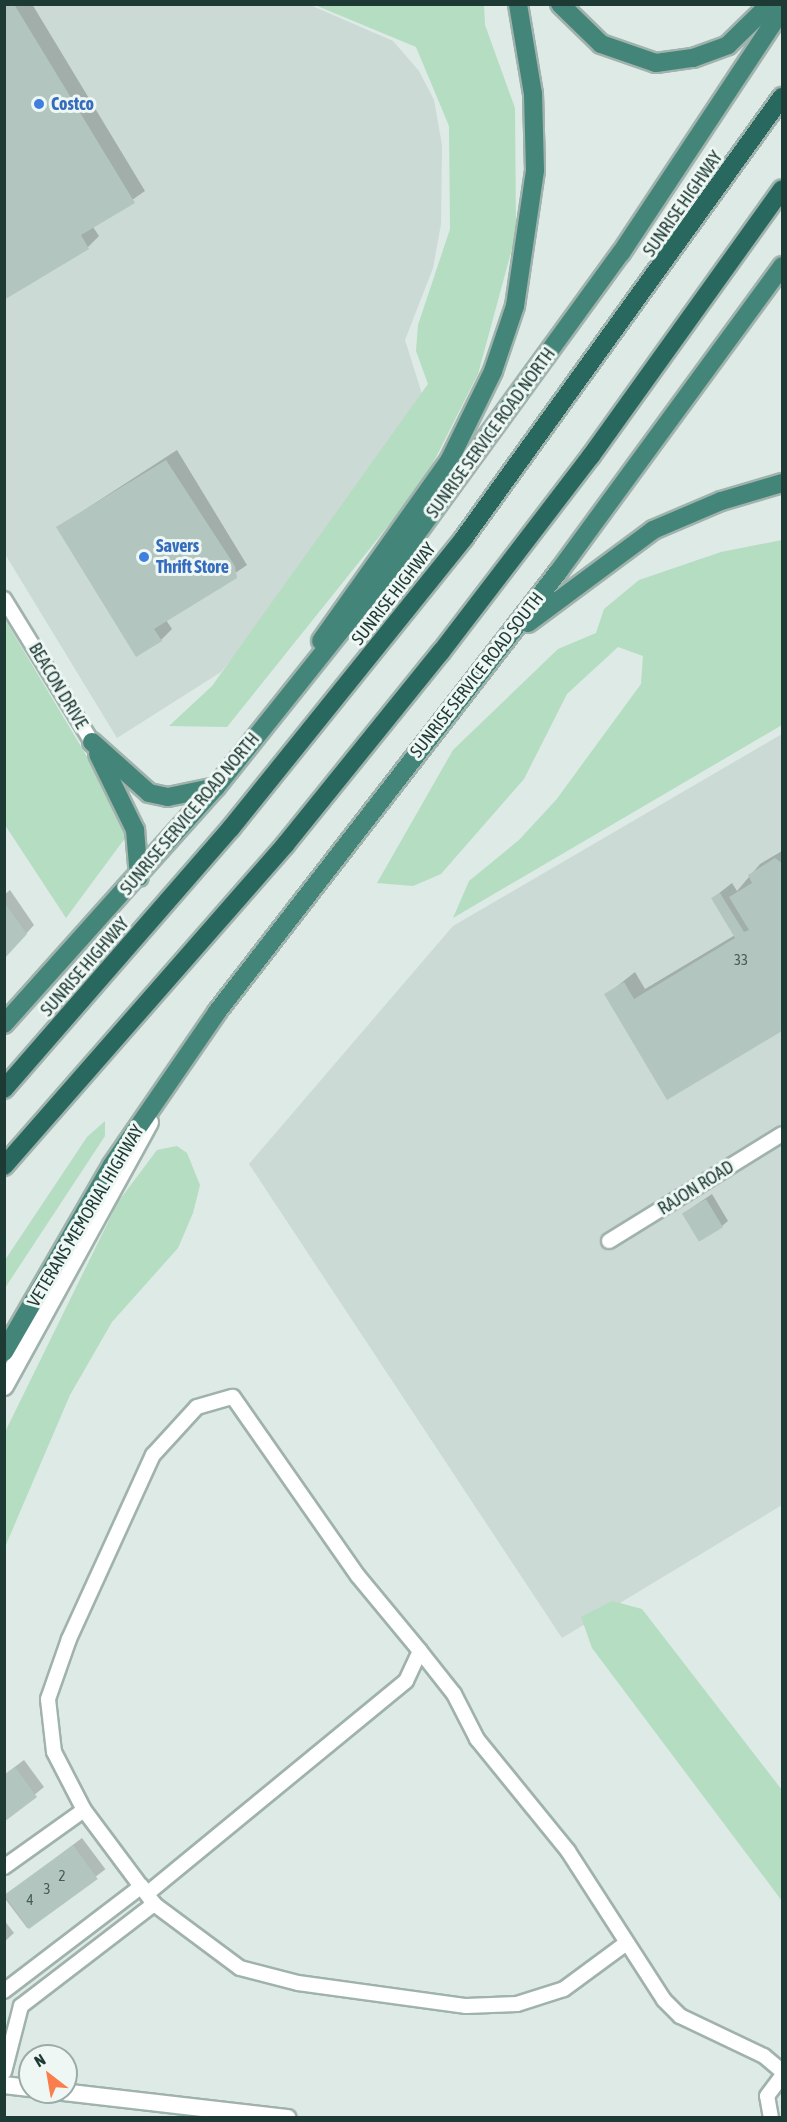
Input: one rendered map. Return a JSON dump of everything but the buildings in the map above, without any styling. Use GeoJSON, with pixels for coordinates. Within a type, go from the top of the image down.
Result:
{"type":"FeatureCollection","features":[{"type":"Feature","properties":{"kind":"highway"},"geometry":{"type":"LineString","coordinates":[[287,698],[337,615],[449,462],[505,340],[529,239],[536,170],[533,94],[518,4]]}},
{"type":"Feature","properties":{"kind":"highway"},"geometry":{"type":"LineString","coordinates":[[560,4],[601,44],[657,63],[693,58],[728,45],[770,4]]}},
{"type":"Feature","properties":{"kind":"highway","name":"SUNRISE SERVICE ROAD NORTH"},"geometry":{"type":"LineString","coordinates":[[4,1024],[139,877],[216,787],[511,407],[783,10]]}},
{"type":"Feature","properties":{"kind":"highway","name":"SUNRISE HIGHWAY"},"geometry":{"type":"LineString","coordinates":[[4,1089],[231,828],[429,583],[613,339],[783,98]]}},
{"type":"Feature","properties":{"kind":"highway"},"geometry":{"type":"LineString","coordinates":[[4,1166],[228,912],[441,652],[591,456],[783,189]]}},
{"type":"Feature","properties":{"kind":"highway","name":"SUNRISE SERVICE ROAD SOUTH"},"geometry":{"type":"LineString","coordinates":[[170,1081],[273,934],[505,641],[783,266]]}},
{"type":"Feature","properties":{"kind":"highway"},"geometry":{"type":"LineString","coordinates":[[505,641],[653,530],[721,501],[783,483]]}},
{"type":"Feature","properties":{"kind":"highway"},"geometry":{"type":"LineString","coordinates":[[92,742],[148,794],[168,797],[216,787]]}},
{"type":"Feature","properties":{"kind":"highway"},"geometry":{"type":"LineString","coordinates":[[92,742],[135,830],[139,877]]}},
{"type":"Feature","properties":{"kind":"highway","name":"VETERANS MEMORIAL HIGHWAY"},"geometry":{"type":"LineString","coordinates":[[4,1352],[112,1165],[170,1081]]}},
{"type":"Feature","properties":{"kind":"main road"},"geometry":{"type":"LineString","coordinates":[[4,1386],[170,1081]]}},
{"type":"Feature","properties":{"kind":"street","name":"BEACON DRIVE"},"geometry":{"type":"LineString","coordinates":[[4,599],[92,742]]}},
{"type":"Feature","properties":{"kind":"street","name":"RAJON ROAD"},"geometry":{"type":"LineString","coordinates":[[609,1241],[783,1134]]}},
{"type":"Feature","properties":{"kind":"street"},"geometry":{"type":"LineString","coordinates":[[625,1944],[564,1989],[517,2004],[466,2006],[270,1978],[240,1968],[148,1895],[84,1810],[54,1752],[48,1699],[69,1639],[153,1455],[197,1407],[233,1397],[358,1576],[454,1694],[477,1738],[568,1851],[625,1944],[680,2016],[764,2056],[783,2074],[767,2096],[771,2118]]}},
{"type":"Feature","properties":{"kind":"street"},"geometry":{"type":"LineString","coordinates":[[4,2072],[21,2006],[148,1895],[406,1681],[420,1651]]}},
{"type":"Feature","properties":{"kind":"street"},"geometry":{"type":"LineString","coordinates":[[4,1867],[84,1810]]}},
{"type":"Feature","properties":{"kind":"street"},"geometry":{"type":"LineString","coordinates":[[4,1991],[148,1895]]}},
{"type":"Feature","properties":{"kind":"street"},"geometry":{"type":"LineString","coordinates":[[78,2094],[287,2118]]}},
{"type":"Feature","properties":{"kind":"shaded area"},"geometry":{"type":"Polygon","coordinates":[[[5,5],[310,5],[393,41],[419,71],[434,100],[442,145],[441,224],[433,268],[405,340],[422,394],[323,548],[221,672],[117,738],[5,554],[5,5]]]}},
{"type":"Feature","properties":{"kind":"shaded area"},"geometry":{"type":"Polygon","coordinates":[[[782,734],[782,1505],[562,1638],[249,1164],[453,926],[782,734]]]}},
{"type":"Feature","properties":{"kind":"green space"},"geometry":{"type":"Polygon","coordinates":[[[315,5],[484,5],[485,25],[515,108],[516,234],[478,374],[424,481],[227,727],[169,726],[212,686],[428,384],[416,351],[418,325],[450,229],[449,126],[416,47],[315,5]]]}},
{"type":"Feature","properties":{"kind":"green space"},"geometry":{"type":"Polygon","coordinates":[[[782,540],[782,725],[453,918],[469,881],[519,840],[556,800],[641,684],[643,656],[618,647],[567,694],[524,779],[441,874],[413,886],[377,883],[453,750],[558,649],[596,633],[604,609],[639,580],[721,552],[782,540]]]}},
{"type":"Feature","properties":{"kind":"green space"},"geometry":{"type":"Polygon","coordinates":[[[4,618],[131,830],[66,918],[5,825],[4,618]]]}},
{"type":"Feature","properties":{"kind":"green space"},"geometry":{"type":"Polygon","coordinates":[[[105,1121],[105,1136],[5,1288],[5,1260],[87,1137],[105,1121]]]}},
{"type":"Feature","properties":{"kind":"green space"},"geometry":{"type":"Polygon","coordinates":[[[177,1146],[187,1153],[200,1185],[193,1213],[178,1248],[112,1322],[70,1395],[5,1547],[5,1432],[118,1202],[157,1150],[177,1146]]]}},
{"type":"Feature","properties":{"kind":"green space"},"geometry":{"type":"Polygon","coordinates":[[[612,1601],[642,1609],[782,1790],[782,1901],[592,1648],[581,1617],[612,1601]]]}},
{"type":"Feature","properties":{"kind":"place","name":"Costco"},"geometry":{"type":"Point","coordinates":[39,104]}},
{"type":"Feature","properties":{"kind":"place","name":"Savers Thrift Store"},"geometry":{"type":"Point","coordinates":[144,557]}}]}
